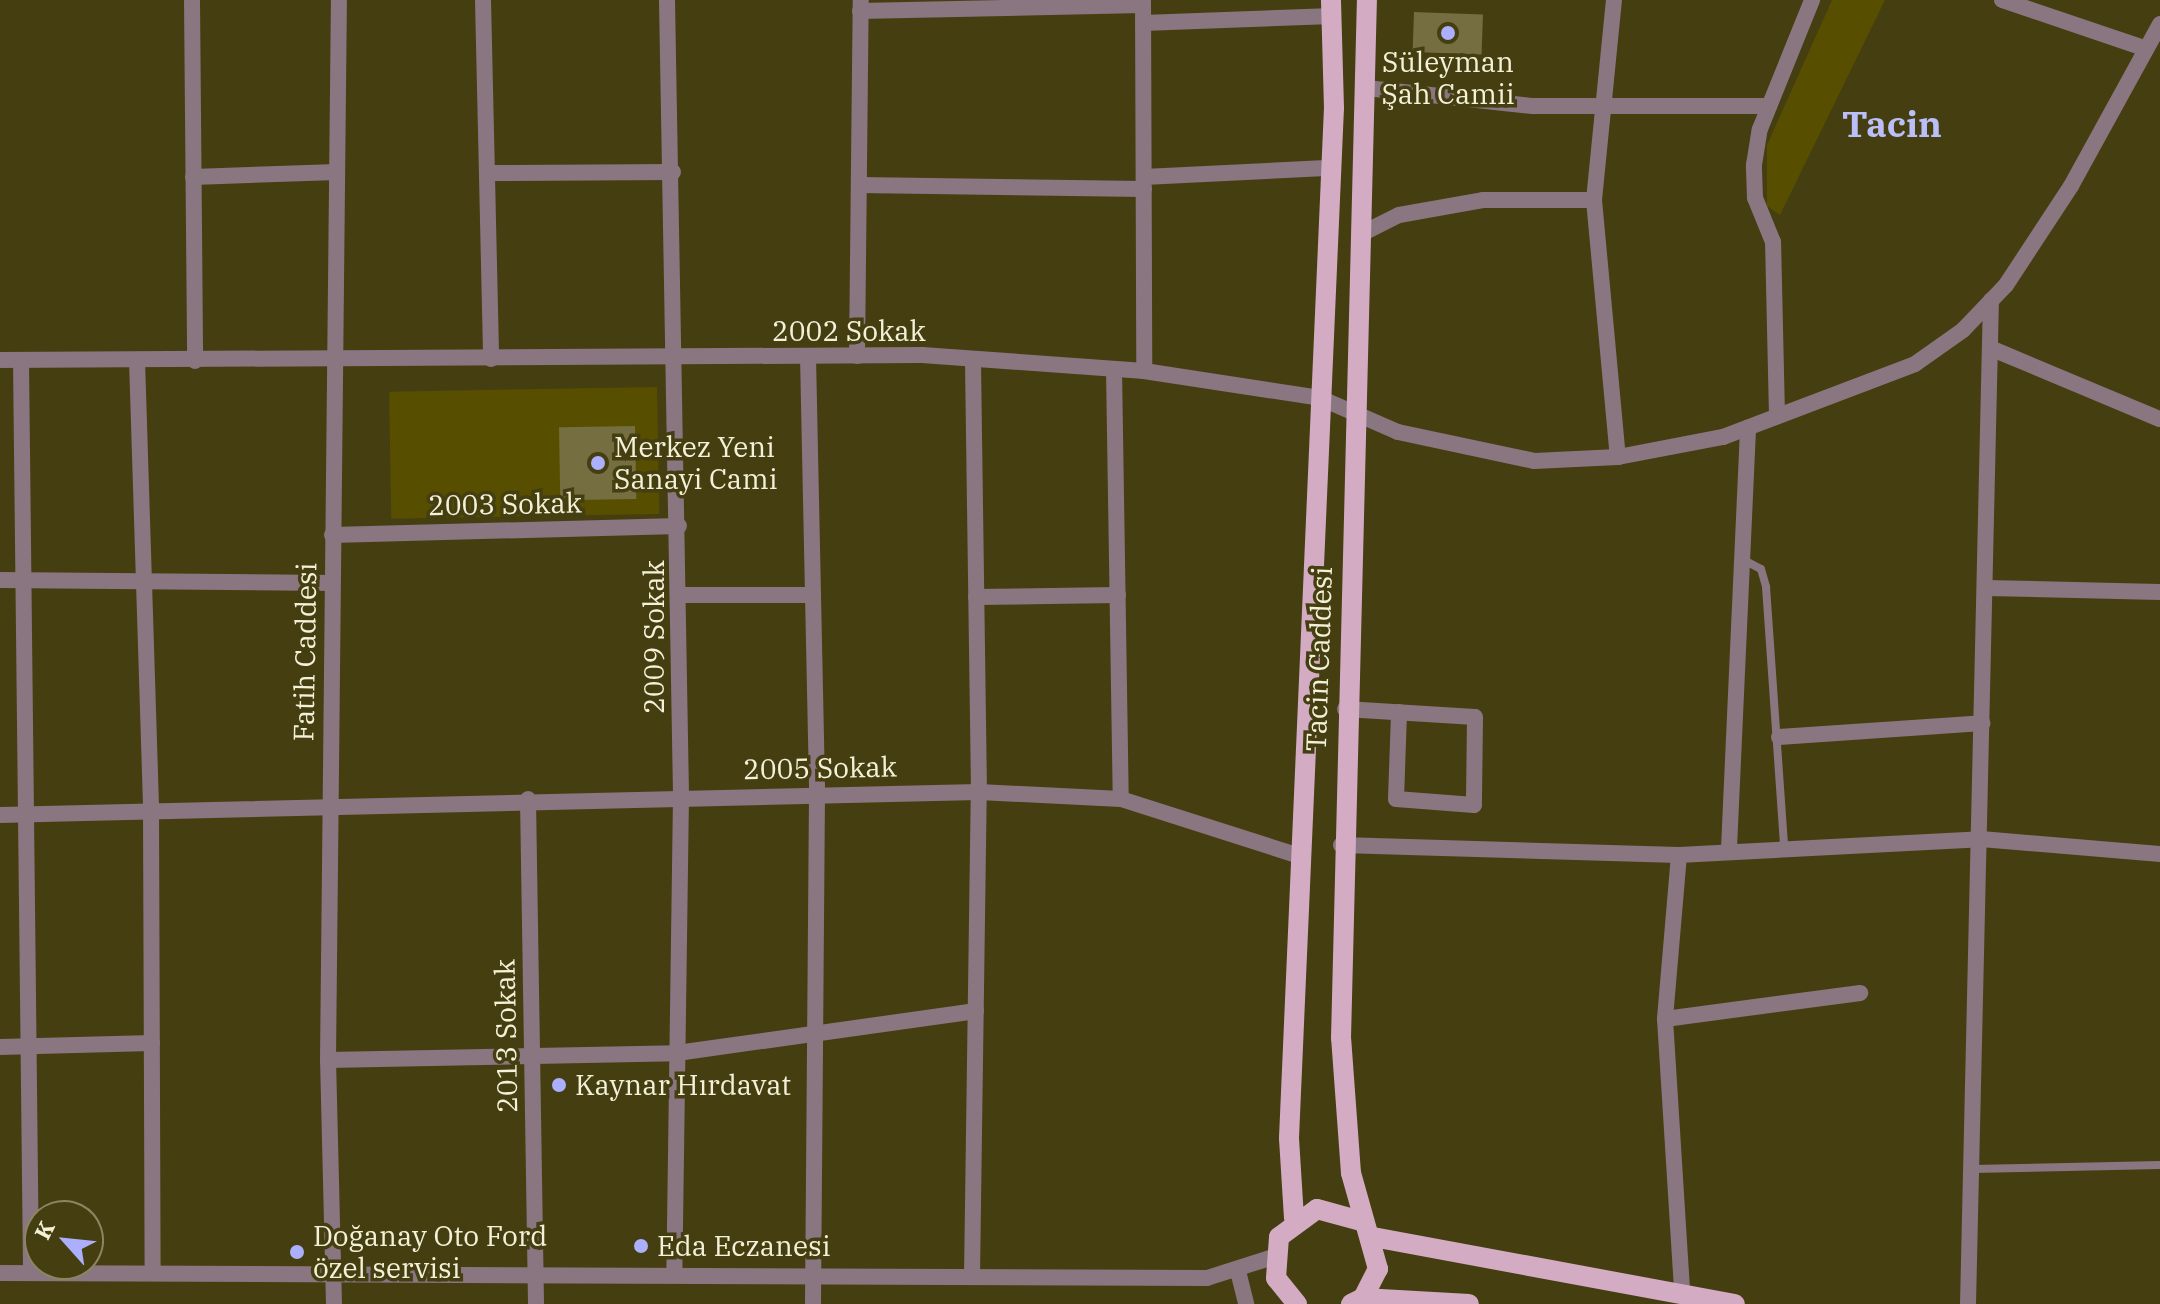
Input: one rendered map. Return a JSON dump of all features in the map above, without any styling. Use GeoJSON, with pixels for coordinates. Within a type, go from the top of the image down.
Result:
{"type":"FeatureCollection","features":[{"type":"Feature","properties":{"kind":"main road","name":"Tacin Caddesi"},"geometry":{"type":"LineString","coordinates":[[1357,1301],[1378,1269],[1367,1229],[1341,1038],[1341,845],[1358,413],[1367,0]]}},
{"type":"Feature","properties":{"kind":"main road","name":"Tacin Caddesi"},"geometry":{"type":"LineString","coordinates":[[1294,1218],[1289,1138],[1331,168],[1332,8]]}},
{"type":"Feature","properties":{"kind":"main road"},"geometry":{"type":"LineString","coordinates":[[1297,1304],[1280,1295],[1273,1257],[1294,1218],[1317,1209],[1367,1229],[1735,1304]]}},
{"type":"Feature","properties":{"kind":"main road"},"geometry":{"type":"LineString","coordinates":[[1357,1301],[1469,1304]]}},
{"type":"Feature","properties":{"kind":"street"},"geometry":{"type":"LineString","coordinates":[[192,0],[195,361]]}},
{"type":"Feature","properties":{"kind":"street","name":"Fatih Caddesi"},"geometry":{"type":"LineString","coordinates":[[334,1304],[329,1271],[328,1060],[339,0]]}},
{"type":"Feature","properties":{"kind":"street"},"geometry":{"type":"LineString","coordinates":[[483,0],[491,359]]}},
{"type":"Feature","properties":{"kind":"street","name":"2009 Sokak"},"geometry":{"type":"LineString","coordinates":[[667,0],[678,357],[680,595],[681,796],[674,1274]]}},
{"type":"Feature","properties":{"kind":"street"},"geometry":{"type":"LineString","coordinates":[[1614,0],[1600,106],[1594,200],[1618,457]]}},
{"type":"Feature","properties":{"kind":"street"},"geometry":{"type":"LineString","coordinates":[[1777,416],[1773,242],[1755,198],[1754,165],[1769,106],[1812,0]]}},
{"type":"Feature","properties":{"kind":"street"},"geometry":{"type":"LineString","coordinates":[[2002,0],[2141,47]]}},
{"type":"Feature","properties":{"kind":"street"},"geometry":{"type":"LineString","coordinates":[[857,356],[860,6],[1143,3],[1144,371]]}},
{"type":"Feature","properties":{"kind":"street"},"geometry":{"type":"LineString","coordinates":[[1143,23],[1332,8]]}},
{"type":"Feature","properties":{"kind":"street","name":"2002 Sokak"},"geometry":{"type":"LineString","coordinates":[[0,360],[808,356],[973,359],[1144,371],[1320,398],[1398,432],[1534,461],[1618,457],[1748,427],[1915,364],[1991,300],[2071,186],[2141,47],[2160,24]]}},
{"type":"Feature","properties":{"kind":"street"},"geometry":{"type":"LineString","coordinates":[[1366,88],[1600,106],[1769,106]]}},
{"type":"Feature","properties":{"kind":"street"},"geometry":{"type":"LineString","coordinates":[[859,185],[1144,183],[1331,168]]}},
{"type":"Feature","properties":{"kind":"street"},"geometry":{"type":"LineString","coordinates":[[193,177],[337,172]]}},
{"type":"Feature","properties":{"kind":"street"},"geometry":{"type":"LineString","coordinates":[[487,173],[673,172]]}},
{"type":"Feature","properties":{"kind":"street"},"geometry":{"type":"LineString","coordinates":[[1361,234],[1399,215],[1483,200],[1594,200]]}},
{"type":"Feature","properties":{"kind":"street"},"geometry":{"type":"LineString","coordinates":[[1968,1304],[1991,300]]}},
{"type":"Feature","properties":{"kind":"street"},"geometry":{"type":"LineString","coordinates":[[1990,348],[2160,419]]}},
{"type":"Feature","properties":{"kind":"street"},"geometry":{"type":"LineString","coordinates":[[808,356],[817,794],[813,1304]]}},
{"type":"Feature","properties":{"kind":"street"},"geometry":{"type":"LineString","coordinates":[[972,1276],[979,792],[973,359]]}},
{"type":"Feature","properties":{"kind":"street"},"geometry":{"type":"LineString","coordinates":[[21,360],[30,813],[31,1200]]}},
{"type":"Feature","properties":{"kind":"street"},"geometry":{"type":"LineString","coordinates":[[137,360],[151,809],[153,1273]]}},
{"type":"Feature","properties":{"kind":"street"},"geometry":{"type":"LineString","coordinates":[[1114,369],[1121,799]]}},
{"type":"Feature","properties":{"kind":"street"},"geometry":{"type":"LineString","coordinates":[[1729,848],[1748,427]]}},
{"type":"Feature","properties":{"kind":"street","name":"2003 Sokak"},"geometry":{"type":"LineString","coordinates":[[332,535],[679,526]]}},
{"type":"Feature","properties":{"kind":"street"},"geometry":{"type":"LineString","coordinates":[[0,580],[332,583]]}},
{"type":"Feature","properties":{"kind":"street"},"geometry":{"type":"LineString","coordinates":[[1986,588],[2160,592]]}},
{"type":"Feature","properties":{"kind":"street"},"geometry":{"type":"LineString","coordinates":[[680,595],[813,595]]}},
{"type":"Feature","properties":{"kind":"street"},"geometry":{"type":"LineString","coordinates":[[976,597],[1118,595]]}},
{"type":"Feature","properties":{"kind":"street"},"geometry":{"type":"LineString","coordinates":[[1345,709],[1399,712],[1475,717],[1474,805],[1396,799],[1399,712]]}},
{"type":"Feature","properties":{"kind":"street"},"geometry":{"type":"LineString","coordinates":[[1779,737],[1983,723]]}},
{"type":"Feature","properties":{"kind":"street","name":"2005 Sokak"},"geometry":{"type":"LineString","coordinates":[[0,815],[329,802],[979,792],[1121,799],[1303,857]]}},
{"type":"Feature","properties":{"kind":"street","name":"2013 Sokak"},"geometry":{"type":"LineString","coordinates":[[528,799],[536,1304]]}},
{"type":"Feature","properties":{"kind":"street"},"geometry":{"type":"LineString","coordinates":[[1341,845],[1679,855],[1729,848],[1981,839],[2160,854]]}},
{"type":"Feature","properties":{"kind":"street"},"geometry":{"type":"LineString","coordinates":[[1679,855],[1665,1019],[1682,1293]]}},
{"type":"Feature","properties":{"kind":"street"},"geometry":{"type":"LineString","coordinates":[[1665,1019],[1860,993]]}},
{"type":"Feature","properties":{"kind":"street"},"geometry":{"type":"LineString","coordinates":[[328,1060],[677,1053],[976,1011]]}},
{"type":"Feature","properties":{"kind":"street"},"geometry":{"type":"LineString","coordinates":[[0,1047],[152,1043]]}},
{"type":"Feature","properties":{"kind":"street"},"geometry":{"type":"LineString","coordinates":[[104,1273],[329,1271],[1207,1278],[1238,1271],[1273,1257]]}},
{"type":"Feature","properties":{"kind":"street"},"geometry":{"type":"LineString","coordinates":[[1238,1271],[1246,1304]]}},
{"type":"Feature","properties":{"kind":"street"},"geometry":{"type":"LineString","coordinates":[[0,1273],[24,1273]]}},
{"type":"Feature","properties":{"kind":"lane"},"geometry":{"type":"LineString","coordinates":[[1742,559],[1761,569],[1766,587],[1779,737],[1784,847]]}},
{"type":"Feature","properties":{"kind":"lane"},"geometry":{"type":"LineString","coordinates":[[1972,1169],[2160,1165]]}},
{"type":"Feature","properties":{"kind":"shaded area"},"geometry":{"type":"Polygon","coordinates":[[[1832,0],[1885,0],[1780,215],[1767,206],[1767,145],[1832,0]]]}},
{"type":"Feature","properties":{"kind":"shaded area"},"geometry":{"type":"Polygon","coordinates":[[[657,387],[659,514],[391,519],[389,392],[657,387]]]}},
{"type":"Feature","properties":{"kind":"building","name":"Süleyman Şah Camii"},"geometry":{"type":"Polygon","coordinates":[[[1414,12],[1483,14],[1482,54],[1413,52],[1414,12]]]}},
{"type":"Feature","properties":{"kind":"building","name":"Merkez Yeni Sanayi Cami"},"geometry":{"type":"Polygon","coordinates":[[[635,426],[636,499],[560,500],[559,427],[635,426]]]}},
{"type":"Feature","properties":{"kind":"place","name":"Süleyman Şah Camii"},"geometry":{"type":"Point","coordinates":[1448,33]}},
{"type":"Feature","properties":{"kind":"place","name":"Merkez Yeni Sanayi Cami"},"geometry":{"type":"Point","coordinates":[598,463]}},
{"type":"Feature","properties":{"kind":"place","name":"Kaynar Hırdavat"},"geometry":{"type":"Point","coordinates":[559,1085]}},
{"type":"Feature","properties":{"kind":"place","name":"Eda Eczanesi"},"geometry":{"type":"Point","coordinates":[641,1246]}},
{"type":"Feature","properties":{"kind":"place","name":"Doğanay Oto Ford özel servisi"},"geometry":{"type":"Point","coordinates":[297,1252]}},
{"type":"Feature","properties":{"kind":"district","name":"Tacin"},"geometry":{"type":"Point","coordinates":[1892,124]}}]}
